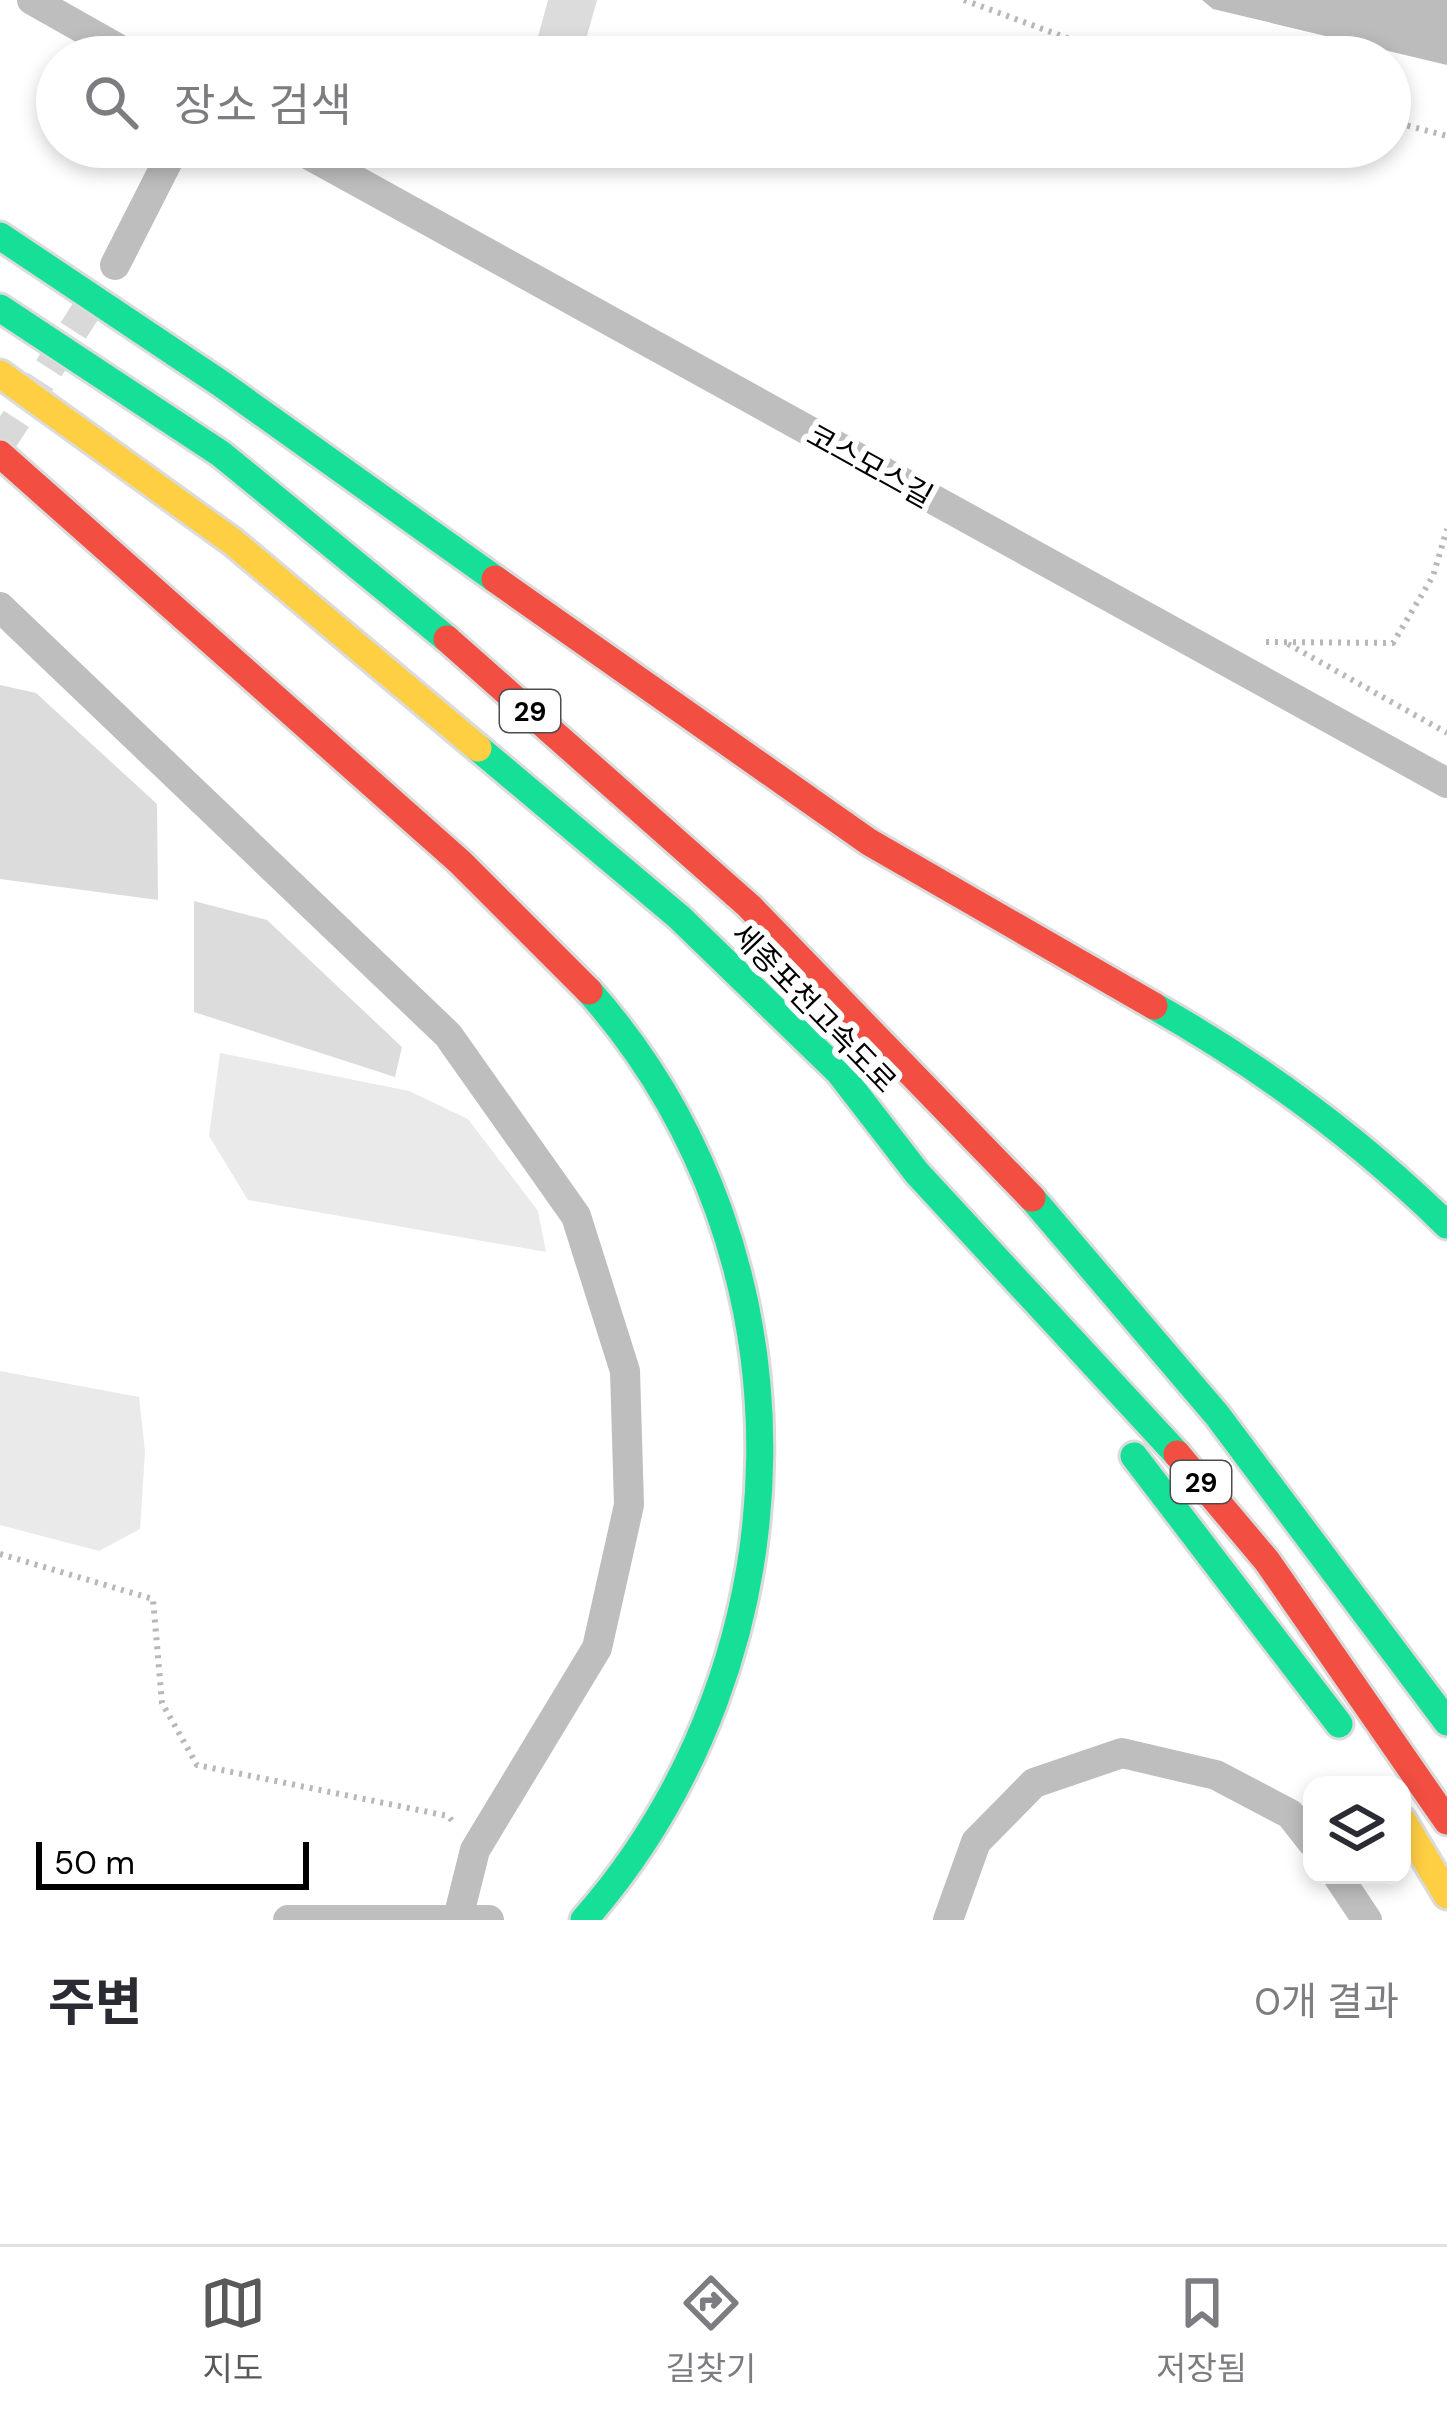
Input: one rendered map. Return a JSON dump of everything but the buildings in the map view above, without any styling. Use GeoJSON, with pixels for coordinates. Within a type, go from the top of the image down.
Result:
{"type":"FeatureCollection","features":[{"type":"Feature","properties":{"kind":"highway"},"geometry":{"type":"LineString","coordinates":[[0,236],[207,372],[771,778],[877,847],[1268,1076],[1376,1154],[1447,1226]]}},
{"type":"Feature","properties":{"kind":"highway","name":"세종포천고속도로"},"geometry":{"type":"LineString","coordinates":[[0,308],[221,454],[479,665],[749,906],[1011,1174],[1217,1415],[1447,1722]]}},
{"type":"Feature","properties":{"kind":"highway","name":"세종포천고속도로"},"geometry":{"type":"LineString","coordinates":[[0,374],[233,542],[680,917],[838,1072],[917,1173],[1169,1444],[1267,1562],[1447,1820]]}},
{"type":"Feature","properties":{"kind":"highway"},"geometry":{"type":"LineString","coordinates":[[0,454],[279,700],[562,963],[634,1046],[702,1168],[727,1231],[758,1366],[763,1466],[757,1549],[729,1672],[701,1744],[667,1810],[584,1920]]}},
{"type":"Feature","properties":{"kind":"highway"},"geometry":{"type":"LineString","coordinates":[[917,1173],[1362,1754]]}},
{"type":"Feature","properties":{"kind":"highway"},"geometry":{"type":"LineString","coordinates":[[1011,1174],[1257,1419]]}},
{"type":"Feature","properties":{"kind":"highway"},"geometry":{"type":"LineString","coordinates":[[1411,1835],[1447,1894]]}},
{"type":"Feature","properties":{"kind":"street"},"geometry":{"type":"LineString","coordinates":[[32,0],[96,36]]}},
{"type":"Feature","properties":{"kind":"street"},"geometry":{"type":"LineString","coordinates":[[115,266],[164,168]]}},
{"type":"Feature","properties":{"kind":"street","name":"코스모스길"},"geometry":{"type":"LineString","coordinates":[[333,168],[1447,783]]}},
{"type":"Feature","properties":{"kind":"street"},"geometry":{"type":"LineString","coordinates":[[0,607],[448,1035],[576,1216],[625,1371],[629,1505],[597,1648],[475,1850],[474,1919],[288,1920]]}},
{"type":"Feature","properties":{"kind":"street"},"geometry":{"type":"LineString","coordinates":[[948,1920],[976,1842],[1034,1784],[1122,1754],[1216,1774],[1290,1814],[1303,1831]]}},
{"type":"Feature","properties":{"kind":"street"},"geometry":{"type":"LineString","coordinates":[[1343,1884],[1367,1920]]}},
{"type":"Feature","properties":{"kind":"path"},"geometry":{"type":"LineString","coordinates":[[964,0],[1062,36]]}},
{"type":"Feature","properties":{"kind":"path"},"geometry":{"type":"LineString","coordinates":[[1411,127],[1447,136]]}},
{"type":"Feature","properties":{"kind":"path"},"geometry":{"type":"LineString","coordinates":[[1246,641],[1393,643],[1433,576],[1447,529]]}},
{"type":"Feature","properties":{"kind":"path"},"geometry":{"type":"LineString","coordinates":[[1286,643],[1447,733]]}},
{"type":"Feature","properties":{"kind":"path"},"geometry":{"type":"LineString","coordinates":[[0,1554],[153,1598],[162,1702],[197,1765],[448,1816],[475,1850]]}},
{"type":"Feature","properties":{"kind":"shaded area"},"geometry":{"type":"Polygon","coordinates":[[[1202,0],[1447,0],[1447,65],[1411,56],[1411,36],[1326,36],[1213,9],[1202,0]]]}},
{"type":"Feature","properties":{"kind":"shaded area"},"geometry":{"type":"Polygon","coordinates":[[[220,1053],[409,1091],[468,1119],[538,1211],[546,1252],[248,1200],[209,1136],[220,1053]]]}},
{"type":"Feature","properties":{"kind":"shaded area"},"geometry":{"type":"Polygon","coordinates":[[[0,1371],[139,1397],[145,1452],[140,1529],[99,1551],[0,1525],[0,1371]]]}},
{"type":"Feature","properties":{"kind":"tunnel"},"geometry":{"type":"LineString","coordinates":[[0,444],[102,286]]}},
{"type":"Feature","properties":{"kind":"traffic: fast"},"geometry":{"type":"LineString","coordinates":[[0,236],[220,383],[495,579]]}},
{"type":"Feature","properties":{"kind":"traffic: fast"},"geometry":{"type":"LineString","coordinates":[[0,308],[221,454],[447,639]]}},
{"type":"Feature","properties":{"kind":"traffic: fast"},"geometry":{"type":"LineString","coordinates":[[478,748],[679,917],[839,1072],[917,1173],[1177,1454]]}},
{"type":"Feature","properties":{"kind":"traffic: fast"},"geometry":{"type":"LineString","coordinates":[[584,1920],[660,1816],[714,1702],[748,1581],[760,1456],[750,1332],[719,1210],[665,1096],[589,991]]}},
{"type":"Feature","properties":{"kind":"traffic: fast"},"geometry":{"type":"LineString","coordinates":[[1154,1006],[1308,1106],[1447,1225]]}},
{"type":"Feature","properties":{"kind":"traffic: fast"},"geometry":{"type":"LineString","coordinates":[[1032,1198],[1217,1415],[1447,1722]]}},
{"type":"Feature","properties":{"kind":"traffic: fast"},"geometry":{"type":"LineString","coordinates":[[1134,1456],[1339,1724]]}},
{"type":"Feature","properties":{"kind":"traffic: slow"},"geometry":{"type":"LineString","coordinates":[[0,374],[233,542],[478,748]]}},
{"type":"Feature","properties":{"kind":"traffic: slow"},"geometry":{"type":"LineString","coordinates":[[1411,1835],[1447,1895]]}},
{"type":"Feature","properties":{"kind":"traffic: jam"},"geometry":{"type":"LineString","coordinates":[[0,454],[460,862],[589,991]]}},
{"type":"Feature","properties":{"kind":"traffic: jam"},"geometry":{"type":"LineString","coordinates":[[495,579],[869,842],[1154,1006]]}},
{"type":"Feature","properties":{"kind":"traffic: jam"},"geometry":{"type":"LineString","coordinates":[[447,639],[749,906],[1032,1198]]}},
{"type":"Feature","properties":{"kind":"traffic: jam"},"geometry":{"type":"LineString","coordinates":[[1177,1454],[1267,1561],[1447,1821]]}}]}
